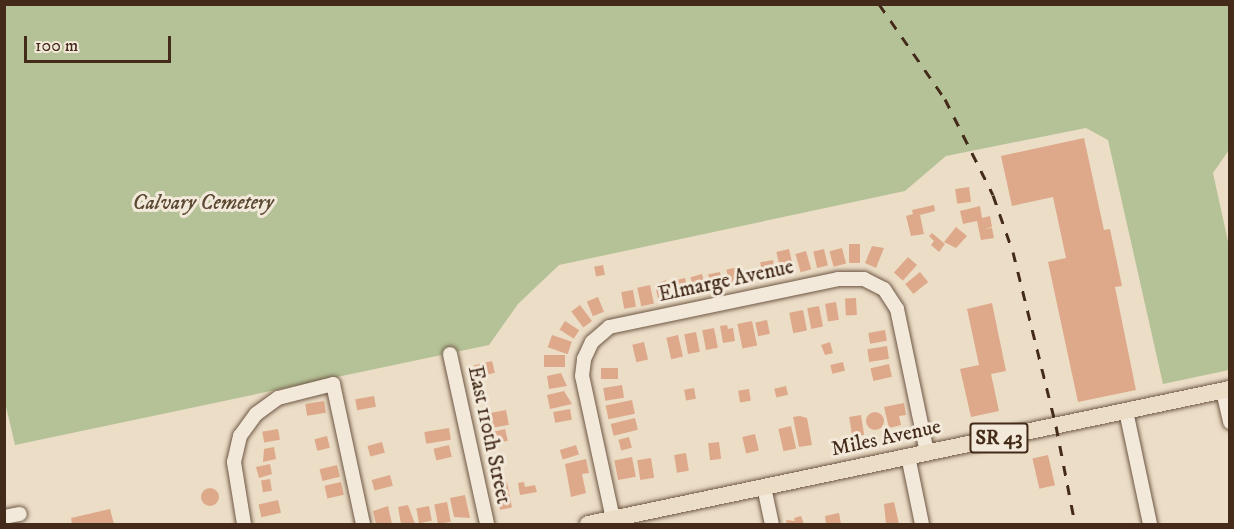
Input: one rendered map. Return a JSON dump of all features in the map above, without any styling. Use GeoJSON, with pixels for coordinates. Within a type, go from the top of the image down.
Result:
{"type":"FeatureCollection","features":[{"type":"Feature","properties":{"kind":"main road","name":"Miles Avenue"},"geometry":{"type":"LineString","coordinates":[[588,525],[617,521],[908,456],[1226,390]]}},
{"type":"Feature","properties":{"kind":"street","name":"Elmarge Avenue"},"geometry":{"type":"LineString","coordinates":[[617,521],[582,376],[584,358],[592,342],[609,327],[838,279],[864,279],[884,289],[897,309],[927,452]]}},
{"type":"Feature","properties":{"kind":"street","name":"East 110th Street"},"geometry":{"type":"LineString","coordinates":[[450,354],[486,525]]}},
{"type":"Feature","properties":{"kind":"street"},"geometry":{"type":"LineString","coordinates":[[244,525],[234,462],[240,436],[256,414],[278,398],[333,384],[363,525]]}},
{"type":"Feature","properties":{"kind":"street"},"geometry":{"type":"LineString","coordinates":[[1226,390],[1230,422]]}},
{"type":"Feature","properties":{"kind":"street"},"geometry":{"type":"LineString","coordinates":[[1126,411],[1150,525]]}},
{"type":"Feature","properties":{"kind":"street"},"geometry":{"type":"LineString","coordinates":[[908,456],[922,525]]}},
{"type":"Feature","properties":{"kind":"street"},"geometry":{"type":"LineString","coordinates":[[764,487],[772,525]]}},
{"type":"Feature","properties":{"kind":"street"},"geometry":{"type":"LineString","coordinates":[[4,517],[20,514]]}},
{"type":"Feature","properties":{"kind":"green space","name":"Calvary Cemetery"},"geometry":{"type":"Polygon","coordinates":[[[4,5],[1229,5],[1229,150],[1213,173],[1229,246],[1229,370],[1163,384],[1108,140],[1086,128],[946,156],[905,191],[559,265],[518,304],[489,345],[15,445],[4,398],[4,5]]]}},
{"type":"Feature","properties":{"kind":"building"},"geometry":{"type":"Polygon","coordinates":[[[1084,138],[1104,230],[1110,229],[1122,286],[1115,287],[1136,390],[1078,402],[1048,262],[1066,258],[1053,197],[1012,206],[1001,156],[1084,138]]]}},
{"type":"Feature","properties":{"kind":"building"},"geometry":{"type":"Polygon","coordinates":[[[969,187],[971,202],[957,204],[955,189],[969,187]]]}},
{"type":"Feature","properties":{"kind":"building"},"geometry":{"type":"Polygon","coordinates":[[[934,205],[935,211],[920,215],[924,234],[911,236],[906,216],[913,214],[912,210],[934,205]]]}},
{"type":"Feature","properties":{"kind":"building"},"geometry":{"type":"Polygon","coordinates":[[[980,206],[982,218],[990,216],[992,227],[984,229],[992,228],[994,238],[981,240],[977,221],[963,224],[960,211],[980,206]]]}},
{"type":"Feature","properties":{"kind":"building"},"geometry":{"type":"Polygon","coordinates":[[[956,227],[967,236],[956,248],[944,242],[956,227]]]}},
{"type":"Feature","properties":{"kind":"building"},"geometry":{"type":"Polygon","coordinates":[[[932,233],[945,244],[939,252],[931,245],[934,241],[929,236],[932,233]]]}},
{"type":"Feature","properties":{"kind":"building"},"geometry":{"type":"Polygon","coordinates":[[[849,244],[860,244],[860,263],[849,263],[849,244]]]}},
{"type":"Feature","properties":{"kind":"building"},"geometry":{"type":"Polygon","coordinates":[[[872,246],[884,248],[876,268],[865,263],[872,246]]]}},
{"type":"Feature","properties":{"kind":"building"},"geometry":{"type":"Polygon","coordinates":[[[842,248],[846,263],[834,267],[829,251],[842,248]]]}},
{"type":"Feature","properties":{"kind":"building"},"geometry":{"type":"Polygon","coordinates":[[[789,249],[795,274],[782,277],[776,252],[789,249]]]}},
{"type":"Feature","properties":{"kind":"building"},"geometry":{"type":"Polygon","coordinates":[[[824,249],[828,266],[817,268],[813,251],[824,249]]]}},
{"type":"Feature","properties":{"kind":"building"},"geometry":{"type":"Polygon","coordinates":[[[806,251],[811,269],[801,272],[795,254],[806,251]]]}},
{"type":"Feature","properties":{"kind":"building"},"geometry":{"type":"Polygon","coordinates":[[[908,257],[917,265],[903,281],[894,273],[908,257]]]}},
{"type":"Feature","properties":{"kind":"building"},"geometry":{"type":"Polygon","coordinates":[[[773,260],[776,277],[763,279],[760,262],[773,260]]]}},
{"type":"Feature","properties":{"kind":"building"},"geometry":{"type":"Polygon","coordinates":[[[603,265],[605,275],[596,277],[594,267],[603,265]]]}},
{"type":"Feature","properties":{"kind":"building"},"geometry":{"type":"Polygon","coordinates":[[[738,267],[742,285],[730,287],[726,270],[738,267]]]}},
{"type":"Feature","properties":{"kind":"building"},"geometry":{"type":"Polygon","coordinates":[[[720,272],[723,288],[711,290],[708,274],[720,272]]]}},
{"type":"Feature","properties":{"kind":"building"},"geometry":{"type":"Polygon","coordinates":[[[920,272],[928,282],[913,294],[905,284],[920,272]]]}},
{"type":"Feature","properties":{"kind":"building"},"geometry":{"type":"Polygon","coordinates":[[[702,274],[707,292],[696,296],[690,277],[702,274]]]}},
{"type":"Feature","properties":{"kind":"building"},"geometry":{"type":"Polygon","coordinates":[[[685,278],[689,296],[677,298],[673,281],[685,278]]]}},
{"type":"Feature","properties":{"kind":"building"},"geometry":{"type":"Polygon","coordinates":[[[666,280],[671,300],[659,303],[655,285],[666,280]]]}},
{"type":"Feature","properties":{"kind":"building"},"geometry":{"type":"Polygon","coordinates":[[[650,285],[654,304],[641,306],[637,288],[650,285]]]}},
{"type":"Feature","properties":{"kind":"building"},"geometry":{"type":"Polygon","coordinates":[[[633,290],[636,307],[624,309],[621,292],[633,290]]]}},
{"type":"Feature","properties":{"kind":"building"},"geometry":{"type":"Polygon","coordinates":[[[598,297],[604,312],[593,316],[587,301],[598,297]]]}},
{"type":"Feature","properties":{"kind":"building"},"geometry":{"type":"Polygon","coordinates":[[[856,298],[857,315],[846,316],[845,299],[856,298]]]}},
{"type":"Feature","properties":{"kind":"building"},"geometry":{"type":"Polygon","coordinates":[[[836,302],[839,320],[828,321],[825,304],[836,302]]]}},
{"type":"Feature","properties":{"kind":"building"},"geometry":{"type":"Polygon","coordinates":[[[992,303],[1006,371],[991,374],[999,411],[971,417],[960,369],[979,365],[967,309],[992,303]]]}},
{"type":"Feature","properties":{"kind":"building"},"geometry":{"type":"Polygon","coordinates":[[[580,305],[592,321],[583,328],[571,312],[580,305]]]}},
{"type":"Feature","properties":{"kind":"building"},"geometry":{"type":"Polygon","coordinates":[[[819,306],[823,327],[811,329],[807,308],[819,306]]]}},
{"type":"Feature","properties":{"kind":"building"},"geometry":{"type":"Polygon","coordinates":[[[803,310],[807,331],[793,333],[789,313],[803,310]]]}},
{"type":"Feature","properties":{"kind":"building"},"geometry":{"type":"Polygon","coordinates":[[[767,320],[770,334],[758,336],[755,322],[767,320]]]}},
{"type":"Feature","properties":{"kind":"building"},"geometry":{"type":"Polygon","coordinates":[[[565,321],[579,330],[574,339],[560,329],[565,321]]]}},
{"type":"Feature","properties":{"kind":"building"},"geometry":{"type":"Polygon","coordinates":[[[752,321],[757,345],[743,349],[737,324],[752,321]]]}},
{"type":"Feature","properties":{"kind":"building"},"geometry":{"type":"Polygon","coordinates":[[[727,325],[728,329],[733,328],[735,341],[723,343],[720,326],[727,325]]]}},
{"type":"Feature","properties":{"kind":"building"},"geometry":{"type":"Polygon","coordinates":[[[714,328],[718,348],[706,350],[702,330],[714,328]]]}},
{"type":"Feature","properties":{"kind":"building"},"geometry":{"type":"Polygon","coordinates":[[[885,330],[887,341],[870,344],[868,333],[885,330]]]}},
{"type":"Feature","properties":{"kind":"building"},"geometry":{"type":"Polygon","coordinates":[[[696,332],[700,352],[688,354],[684,334],[696,332]]]}},
{"type":"Feature","properties":{"kind":"building"},"geometry":{"type":"Polygon","coordinates":[[[552,335],[572,342],[568,354],[548,347],[552,335]]]}},
{"type":"Feature","properties":{"kind":"building"},"geometry":{"type":"Polygon","coordinates":[[[678,335],[683,356],[671,359],[666,338],[678,335]]]}},
{"type":"Feature","properties":{"kind":"building"},"geometry":{"type":"Polygon","coordinates":[[[644,342],[648,360],[636,362],[632,345],[644,342]]]}},
{"type":"Feature","properties":{"kind":"building"},"geometry":{"type":"Polygon","coordinates":[[[830,342],[833,353],[825,355],[821,345],[830,342]]]}},
{"type":"Feature","properties":{"kind":"building"},"geometry":{"type":"Polygon","coordinates":[[[887,346],[889,359],[869,362],[867,349],[887,346]]]}},
{"type":"Feature","properties":{"kind":"building"},"geometry":{"type":"Polygon","coordinates":[[[544,355],[565,355],[565,367],[544,367],[544,355]]]}},
{"type":"Feature","properties":{"kind":"building"},"geometry":{"type":"Polygon","coordinates":[[[492,361],[495,373],[476,377],[474,366],[492,361]]]}},
{"type":"Feature","properties":{"kind":"building"},"geometry":{"type":"Polygon","coordinates":[[[843,362],[845,371],[832,374],[830,365],[843,362]]]}},
{"type":"Feature","properties":{"kind":"building"},"geometry":{"type":"Polygon","coordinates":[[[889,364],[892,377],[873,381],[870,368],[889,364]]]}},
{"type":"Feature","properties":{"kind":"building"},"geometry":{"type":"Polygon","coordinates":[[[601,368],[618,368],[618,379],[601,379],[601,368]]]}},
{"type":"Feature","properties":{"kind":"building"},"geometry":{"type":"Polygon","coordinates":[[[561,373],[567,386],[549,389],[547,376],[561,373]]]}},
{"type":"Feature","properties":{"kind":"building"},"geometry":{"type":"Polygon","coordinates":[[[622,385],[624,398],[605,401],[603,388],[622,385]]]}},
{"type":"Feature","properties":{"kind":"building"},"geometry":{"type":"Polygon","coordinates":[[[786,386],[788,395],[776,397],[774,389],[786,386]]]}},
{"type":"Feature","properties":{"kind":"building"},"geometry":{"type":"Polygon","coordinates":[[[694,388],[696,399],[686,401],[684,390],[694,388]]]}},
{"type":"Feature","properties":{"kind":"building"},"geometry":{"type":"Polygon","coordinates":[[[749,389],[751,401],[740,403],[738,391],[749,389]]]}},
{"type":"Feature","properties":{"kind":"building"},"geometry":{"type":"Polygon","coordinates":[[[564,391],[572,404],[550,409],[547,395],[564,391]]]}},
{"type":"Feature","properties":{"kind":"building"},"geometry":{"type":"Polygon","coordinates":[[[374,396],[376,407],[357,410],[355,399],[374,396]]]}},
{"type":"Feature","properties":{"kind":"building"},"geometry":{"type":"Polygon","coordinates":[[[632,400],[635,414],[609,419],[606,406],[632,400]]]}},
{"type":"Feature","properties":{"kind":"building"},"geometry":{"type":"Polygon","coordinates":[[[324,401],[326,413],[307,416],[305,404],[324,401]]]}},
{"type":"Feature","properties":{"kind":"building"},"geometry":{"type":"Polygon","coordinates":[[[904,403],[906,415],[899,416],[901,425],[889,428],[884,407],[904,403]]]}},
{"type":"Feature","properties":{"kind":"building"},"geometry":{"type":"Polygon","coordinates":[[[570,409],[572,420],[555,423],[553,412],[570,409]]]}},
{"type":"Feature","properties":{"kind":"building"},"geometry":{"type":"Polygon","coordinates":[[[506,410],[509,425],[485,429],[482,415],[506,410]]]}},
{"type":"Feature","properties":{"kind":"building"},"geometry":{"type":"Polygon","coordinates":[[[871,412],[879,412],[884,417],[882,428],[871,430],[866,425],[866,417],[871,412]]]}},
{"type":"Feature","properties":{"kind":"building"},"geometry":{"type":"Polygon","coordinates":[[[861,415],[864,435],[852,437],[849,417],[861,415]]]}},
{"type":"Feature","properties":{"kind":"building"},"geometry":{"type":"Polygon","coordinates":[[[793,417],[807,418],[812,445],[799,447],[793,417]]]}},
{"type":"Feature","properties":{"kind":"building"},"geometry":{"type":"Polygon","coordinates":[[[635,418],[638,430],[614,436],[611,424],[635,418]]]}},
{"type":"Feature","properties":{"kind":"building"},"geometry":{"type":"Polygon","coordinates":[[[791,426],[796,448],[784,451],[778,429],[791,426]]]}},
{"type":"Feature","properties":{"kind":"building"},"geometry":{"type":"Polygon","coordinates":[[[449,428],[451,440],[426,444],[424,432],[449,428]]]}},
{"type":"Feature","properties":{"kind":"building"},"geometry":{"type":"Polygon","coordinates":[[[278,429],[280,440],[264,443],[262,432],[278,429]]]}},
{"type":"Feature","properties":{"kind":"building"},"geometry":{"type":"Polygon","coordinates":[[[505,429],[508,441],[489,445],[487,434],[505,429]]]}},
{"type":"Feature","properties":{"kind":"building"},"geometry":{"type":"Polygon","coordinates":[[[755,434],[759,451],[746,453],[742,437],[755,434]]]}},
{"type":"Feature","properties":{"kind":"building"},"geometry":{"type":"Polygon","coordinates":[[[327,436],[330,448],[317,451],[314,439],[327,436]]]}},
{"type":"Feature","properties":{"kind":"building"},"geometry":{"type":"Polygon","coordinates":[[[629,437],[632,448],[621,450],[618,440],[629,437]]]}},
{"type":"Feature","properties":{"kind":"building"},"geometry":{"type":"Polygon","coordinates":[[[382,442],[385,453],[370,457],[368,446],[382,442]]]}},
{"type":"Feature","properties":{"kind":"building"},"geometry":{"type":"Polygon","coordinates":[[[719,442],[721,459],[710,460],[708,443],[719,442]]]}},
{"type":"Feature","properties":{"kind":"building"},"geometry":{"type":"Polygon","coordinates":[[[449,445],[452,457],[436,461],[433,449],[449,445]]]}},
{"type":"Feature","properties":{"kind":"building"},"geometry":{"type":"Polygon","coordinates":[[[576,445],[579,455],[563,460],[560,450],[576,445]]]}},
{"type":"Feature","properties":{"kind":"building"},"geometry":{"type":"Polygon","coordinates":[[[274,447],[276,459],[263,462],[264,449],[274,447]]]}},
{"type":"Feature","properties":{"kind":"building"},"geometry":{"type":"Polygon","coordinates":[[[686,453],[689,471],[677,473],[674,455],[686,453]]]}},
{"type":"Feature","properties":{"kind":"building"},"geometry":{"type":"Polygon","coordinates":[[[1048,455],[1055,485],[1039,489],[1032,459],[1048,455]]]}},
{"type":"Feature","properties":{"kind":"building"},"geometry":{"type":"Polygon","coordinates":[[[632,457],[636,477],[618,480],[614,460],[632,457]]]}},
{"type":"Feature","properties":{"kind":"building"},"geometry":{"type":"Polygon","coordinates":[[[651,458],[654,478],[640,480],[637,460],[651,458]]]}},
{"type":"Feature","properties":{"kind":"building"},"geometry":{"type":"Polygon","coordinates":[[[586,459],[589,473],[582,474],[586,493],[571,497],[565,464],[586,459]]]}},
{"type":"Feature","properties":{"kind":"building"},"geometry":{"type":"Polygon","coordinates":[[[270,464],[272,474],[259,478],[256,467],[270,464]]]}},
{"type":"Feature","properties":{"kind":"building"},"geometry":{"type":"Polygon","coordinates":[[[337,465],[340,477],[322,481],[320,469],[337,465]]]}},
{"type":"Feature","properties":{"kind":"building"},"geometry":{"type":"Polygon","coordinates":[[[390,475],[393,486],[374,491],[372,480],[390,475]]]}},
{"type":"Feature","properties":{"kind":"building"},"geometry":{"type":"Polygon","coordinates":[[[270,479],[272,491],[263,492],[261,480],[270,479]]]}},
{"type":"Feature","properties":{"kind":"building"},"geometry":{"type":"Polygon","coordinates":[[[341,482],[344,495],[327,498],[324,486],[341,482]]]}},
{"type":"Feature","properties":{"kind":"building"},"geometry":{"type":"Polygon","coordinates":[[[507,482],[512,508],[500,510],[495,484],[507,482]]]}},
{"type":"Feature","properties":{"kind":"building"},"geometry":{"type":"Polygon","coordinates":[[[524,482],[525,487],[535,485],[537,492],[520,495],[518,483],[524,482]]]}},
{"type":"Feature","properties":{"kind":"building"},"geometry":{"type":"Polygon","coordinates":[[[206,488],[214,488],[219,493],[217,504],[206,506],[201,501],[201,493],[206,488]]]}},
{"type":"Feature","properties":{"kind":"building"},"geometry":{"type":"Polygon","coordinates":[[[465,495],[470,518],[454,517],[450,498],[465,495]]]}},
{"type":"Feature","properties":{"kind":"building"},"geometry":{"type":"Polygon","coordinates":[[[278,500],[281,513],[261,517],[259,504],[278,500]]]}},
{"type":"Feature","properties":{"kind":"building"},"geometry":{"type":"Polygon","coordinates":[[[447,502],[451,522],[438,524],[434,504],[447,502]]]}},
{"type":"Feature","properties":{"kind":"building"},"geometry":{"type":"Polygon","coordinates":[[[894,502],[899,524],[886,524],[884,504],[894,502]]]}},
{"type":"Feature","properties":{"kind":"building"},"geometry":{"type":"Polygon","coordinates":[[[408,505],[415,524],[401,524],[398,507],[408,505]]]}},
{"type":"Feature","properties":{"kind":"building"},"geometry":{"type":"Polygon","coordinates":[[[388,506],[392,524],[376,524],[373,511],[388,506]]]}},
{"type":"Feature","properties":{"kind":"building"},"geometry":{"type":"Polygon","coordinates":[[[429,506],[432,521],[419,523],[416,508],[429,506]]]}},
{"type":"Feature","properties":{"kind":"building"},"geometry":{"type":"Polygon","coordinates":[[[110,509],[114,524],[72,524],[71,518],[110,509]]]}},
{"type":"Feature","properties":{"kind":"building"},"geometry":{"type":"Polygon","coordinates":[[[839,513],[841,524],[826,524],[825,516],[839,513]]]}},
{"type":"Feature","properties":{"kind":"building"},"geometry":{"type":"Polygon","coordinates":[[[801,516],[804,524],[787,524],[786,520],[795,521],[794,518],[801,516]]]}},
{"type":"Feature","properties":{"kind":"railway"},"geometry":{"type":"LineString","coordinates":[[879,4],[945,99],[993,195],[1013,252],[1056,426],[1075,524]]}}]}
